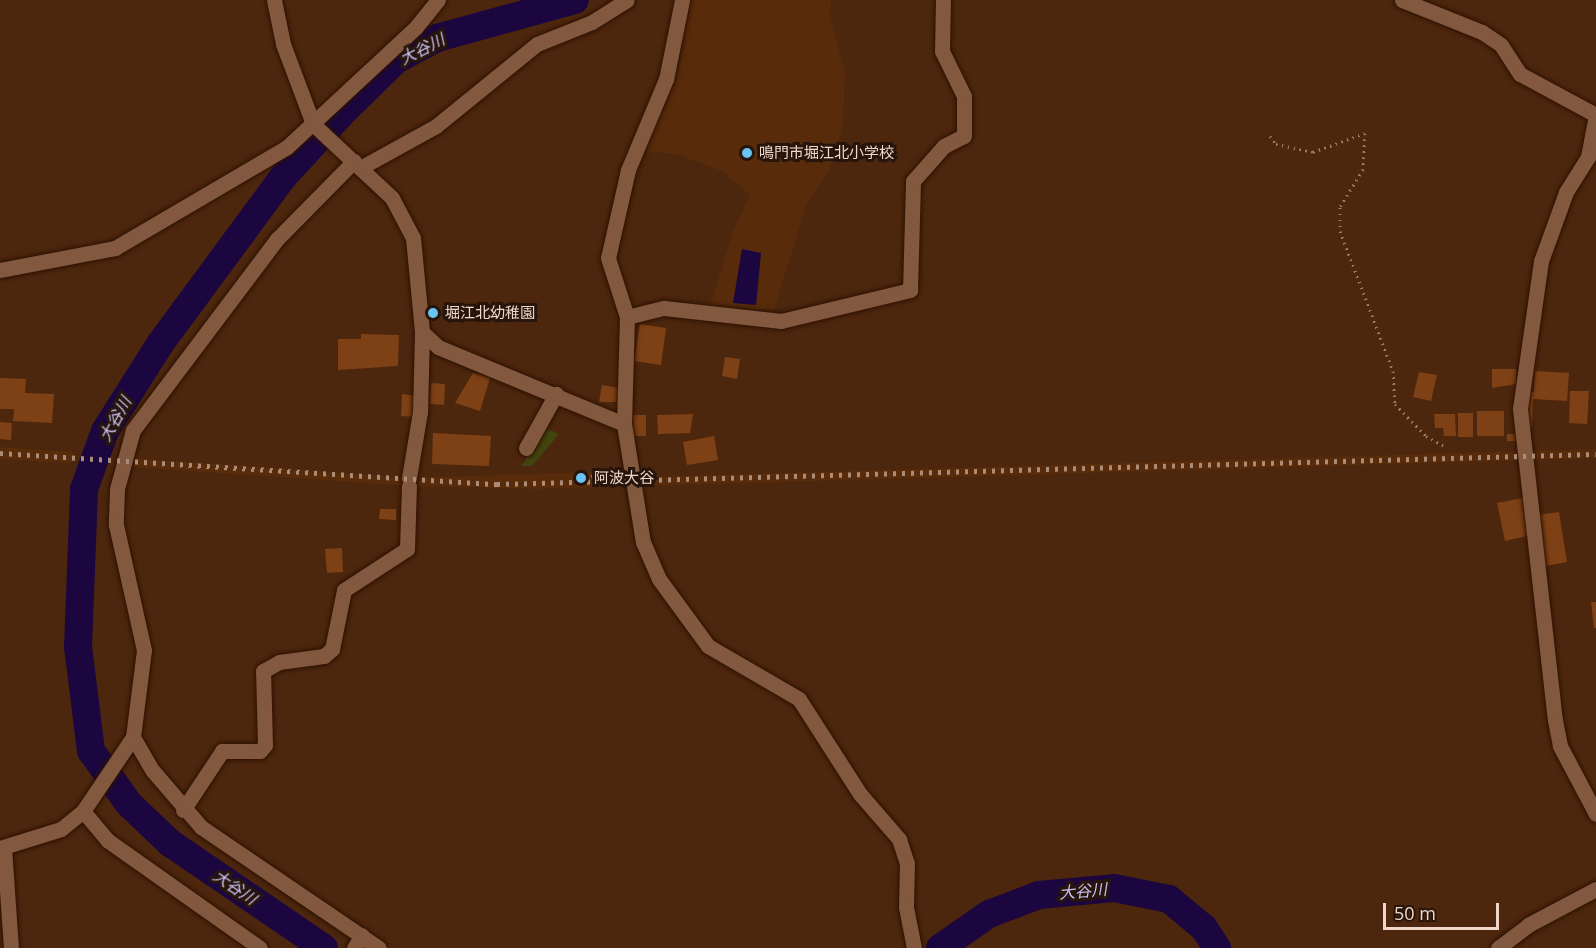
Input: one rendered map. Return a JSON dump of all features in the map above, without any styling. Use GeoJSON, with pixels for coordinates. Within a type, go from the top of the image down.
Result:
{"type":"FeatureCollection","features":[{"type":"Feature","properties":{"kind":"street"},"geometry":{"type":"LineString","coordinates":[[183,810],[222,751],[260,751],[266,745],[263,671],[279,662],[324,656],[333,649],[344,590],[407,549],[409,482],[420,412],[422,332],[413,238],[392,198],[316,126],[283,44],[274,0]]}},
{"type":"Feature","properties":{"kind":"street"},"geometry":{"type":"LineString","coordinates":[[0,270],[115,248],[287,147],[316,126],[438,0]]}},
{"type":"Feature","properties":{"kind":"street"},"geometry":{"type":"LineString","coordinates":[[11,948],[2,848],[61,829],[85,808],[133,737],[144,650],[116,525],[117,489],[133,430],[277,239],[353,160],[436,126],[537,44],[592,22],[627,0]]}},
{"type":"Feature","properties":{"kind":"street"},"geometry":{"type":"LineString","coordinates":[[682,0],[666,79],[628,170],[608,258],[627,317],[624,424],[643,542],[683,616],[708,646],[799,699],[860,794],[899,839],[907,863],[906,907],[914,948]]}},
{"type":"Feature","properties":{"kind":"street"},"geometry":{"type":"LineString","coordinates":[[627,317],[664,308],[781,321],[910,290],[913,181],[944,146],[964,136],[964,96],[942,51],[944,0]]}},
{"type":"Feature","properties":{"kind":"street"},"geometry":{"type":"LineString","coordinates":[[1402,0],[1482,32],[1501,45],[1520,74],[1596,115],[1588,157],[1566,192],[1541,261],[1520,409],[1555,720],[1560,746],[1596,813]]}},
{"type":"Feature","properties":{"kind":"street"},"geometry":{"type":"LineString","coordinates":[[422,332],[438,347],[624,424]]}},
{"type":"Feature","properties":{"kind":"street"},"geometry":{"type":"LineString","coordinates":[[526,448],[555,394]]}},
{"type":"Feature","properties":{"kind":"street"},"geometry":{"type":"LineString","coordinates":[[133,737],[183,810],[358,942],[379,948]]}},
{"type":"Feature","properties":{"kind":"street"},"geometry":{"type":"LineString","coordinates":[[85,808],[107,840],[260,948]]}},
{"type":"Feature","properties":{"kind":"street"},"geometry":{"type":"LineString","coordinates":[[1498,948],[1528,925],[1596,889]]}},
{"type":"Feature","properties":{"kind":"path"},"geometry":{"type":"LineString","coordinates":[[1270,136],[1276,144],[1320,152],[1365,133],[1363,169],[1340,207],[1340,231],[1393,371],[1395,404],[1426,436],[1444,446]]}},
{"type":"Feature","properties":{"kind":"path"},"geometry":{"type":"LineString","coordinates":[[591,476],[633,471]]}},
{"type":"Feature","properties":{"kind":"shaded area","name":"鳴門市堀江北小学校"},"geometry":{"type":"Polygon","coordinates":[[[689,0],[831,0],[830,17],[845,72],[843,125],[830,169],[806,206],[774,310],[710,306],[734,229],[750,195],[722,171],[679,155],[640,150],[680,60],[689,0]]]}},
{"type":"Feature","properties":{"kind":"shaded area"},"geometry":{"type":"Polygon","coordinates":[[[742,249],[761,253],[756,305],[733,303],[742,249]]]}},
{"type":"Feature","properties":{"kind":"shaded area"},"geometry":{"type":"Polygon","coordinates":[[[544,428],[559,434],[532,466],[522,466],[544,428]]]}},
{"type":"Feature","properties":{"kind":"shaded area"},"geometry":{"type":"Polygon","coordinates":[[[0,447],[73,452],[72,463],[0,459],[0,447]]]}},
{"type":"Feature","properties":{"kind":"shaded area"},"geometry":{"type":"Polygon","coordinates":[[[1596,449],[1596,458],[537,489],[409,486],[119,466],[120,457],[409,478],[587,472],[620,478],[1596,449]]]}},
{"type":"Feature","properties":{"kind":"building"},"geometry":{"type":"Polygon","coordinates":[[[640,324],[666,328],[661,365],[634,361],[640,324]]]}},
{"type":"Feature","properties":{"kind":"building"},"geometry":{"type":"Polygon","coordinates":[[[361,334],[399,335],[398,366],[338,370],[338,339],[361,339],[361,334]]]}},
{"type":"Feature","properties":{"kind":"building"},"geometry":{"type":"Polygon","coordinates":[[[725,357],[740,359],[737,379],[722,376],[725,357]]]}},
{"type":"Feature","properties":{"kind":"building"},"geometry":{"type":"Polygon","coordinates":[[[1492,369],[1516,369],[1516,384],[1492,388],[1492,369]]]}},
{"type":"Feature","properties":{"kind":"building"},"geometry":{"type":"Polygon","coordinates":[[[1535,371],[1569,373],[1567,401],[1533,399],[1532,427],[1523,427],[1524,392],[1534,392],[1535,371]]]}},
{"type":"Feature","properties":{"kind":"building"},"geometry":{"type":"Polygon","coordinates":[[[1419,372],[1437,375],[1431,401],[1413,397],[1419,372]]]}},
{"type":"Feature","properties":{"kind":"building"},"geometry":{"type":"Polygon","coordinates":[[[473,373],[490,378],[480,411],[455,403],[473,373]]]}},
{"type":"Feature","properties":{"kind":"building"},"geometry":{"type":"Polygon","coordinates":[[[0,378],[26,379],[25,393],[54,394],[52,423],[13,421],[14,409],[0,409],[0,378]]]}},
{"type":"Feature","properties":{"kind":"building"},"geometry":{"type":"Polygon","coordinates":[[[431,383],[445,384],[444,405],[430,404],[431,383]]]}},
{"type":"Feature","properties":{"kind":"building"},"geometry":{"type":"Polygon","coordinates":[[[602,385],[626,389],[623,402],[599,402],[602,385]]]}},
{"type":"Feature","properties":{"kind":"building"},"geometry":{"type":"Polygon","coordinates":[[[1570,391],[1589,391],[1587,424],[1569,423],[1570,391]]]}},
{"type":"Feature","properties":{"kind":"building"},"geometry":{"type":"Polygon","coordinates":[[[402,394],[418,396],[416,417],[401,416],[402,394]]]}},
{"type":"Feature","properties":{"kind":"building"},"geometry":{"type":"Polygon","coordinates":[[[1477,411],[1504,411],[1504,436],[1477,436],[1477,411]]]}},
{"type":"Feature","properties":{"kind":"building"},"geometry":{"type":"Polygon","coordinates":[[[1458,413],[1473,413],[1473,437],[1458,437],[1458,413]]]}},
{"type":"Feature","properties":{"kind":"building"},"geometry":{"type":"Polygon","coordinates":[[[693,414],[690,433],[658,434],[657,415],[693,414]]]}},
{"type":"Feature","properties":{"kind":"building"},"geometry":{"type":"Polygon","coordinates":[[[1434,414],[1455,414],[1456,436],[1444,436],[1443,428],[1435,428],[1434,414]]]}},
{"type":"Feature","properties":{"kind":"building"},"geometry":{"type":"Polygon","coordinates":[[[633,415],[646,415],[646,436],[633,436],[633,415]]]}},
{"type":"Feature","properties":{"kind":"building"},"geometry":{"type":"Polygon","coordinates":[[[0,422],[12,423],[11,440],[0,439],[0,422]]]}},
{"type":"Feature","properties":{"kind":"building"},"geometry":{"type":"Polygon","coordinates":[[[433,433],[491,436],[489,466],[432,464],[433,433]]]}},
{"type":"Feature","properties":{"kind":"building"},"geometry":{"type":"Polygon","coordinates":[[[1507,434],[1518,434],[1518,441],[1507,441],[1507,434]]]}},
{"type":"Feature","properties":{"kind":"building"},"geometry":{"type":"Polygon","coordinates":[[[714,436],[718,460],[687,465],[683,442],[714,436]]]}},
{"type":"Feature","properties":{"kind":"building"},"geometry":{"type":"Polygon","coordinates":[[[1523,498],[1531,535],[1505,541],[1497,503],[1523,498]]]}},
{"type":"Feature","properties":{"kind":"building"},"geometry":{"type":"Polygon","coordinates":[[[380,509],[396,509],[396,520],[379,519],[380,509]]]}},
{"type":"Feature","properties":{"kind":"building"},"geometry":{"type":"Polygon","coordinates":[[[1559,512],[1567,562],[1546,566],[1537,515],[1559,512]]]}},
{"type":"Feature","properties":{"kind":"building"},"geometry":{"type":"Polygon","coordinates":[[[342,548],[343,572],[327,573],[325,549],[342,548]]]}},
{"type":"Feature","properties":{"kind":"building"},"geometry":{"type":"Polygon","coordinates":[[[1591,602],[1596,602],[1596,628],[1594,628],[1591,602]]]}},
{"type":"Feature","properties":{"kind":"waterway","name":"大谷川"},"geometry":{"type":"LineString","coordinates":[[324,948],[170,843],[129,804],[91,751],[78,647],[84,489],[105,431],[160,344],[284,176],[341,114],[396,60],[437,38],[575,0]]}},
{"type":"Feature","properties":{"kind":"waterway","name":"大谷川"},"geometry":{"type":"LineString","coordinates":[[940,948],[989,914],[1039,895],[1114,888],[1169,899],[1204,928],[1217,948]]}},
{"type":"Feature","properties":{"kind":"railway"},"geometry":{"type":"LineString","coordinates":[[0,453],[497,484],[1596,454]]}},
{"type":"Feature","properties":{"kind":"place","name":"鳴門市堀江北小学校"},"geometry":{"type":"Point","coordinates":[747,153]}},
{"type":"Feature","properties":{"kind":"place","name":"堀江北幼稚園"},"geometry":{"type":"Point","coordinates":[433,313]}},
{"type":"Feature","properties":{"kind":"place","name":"阿波大谷"},"geometry":{"type":"Point","coordinates":[581,478]}}]}
